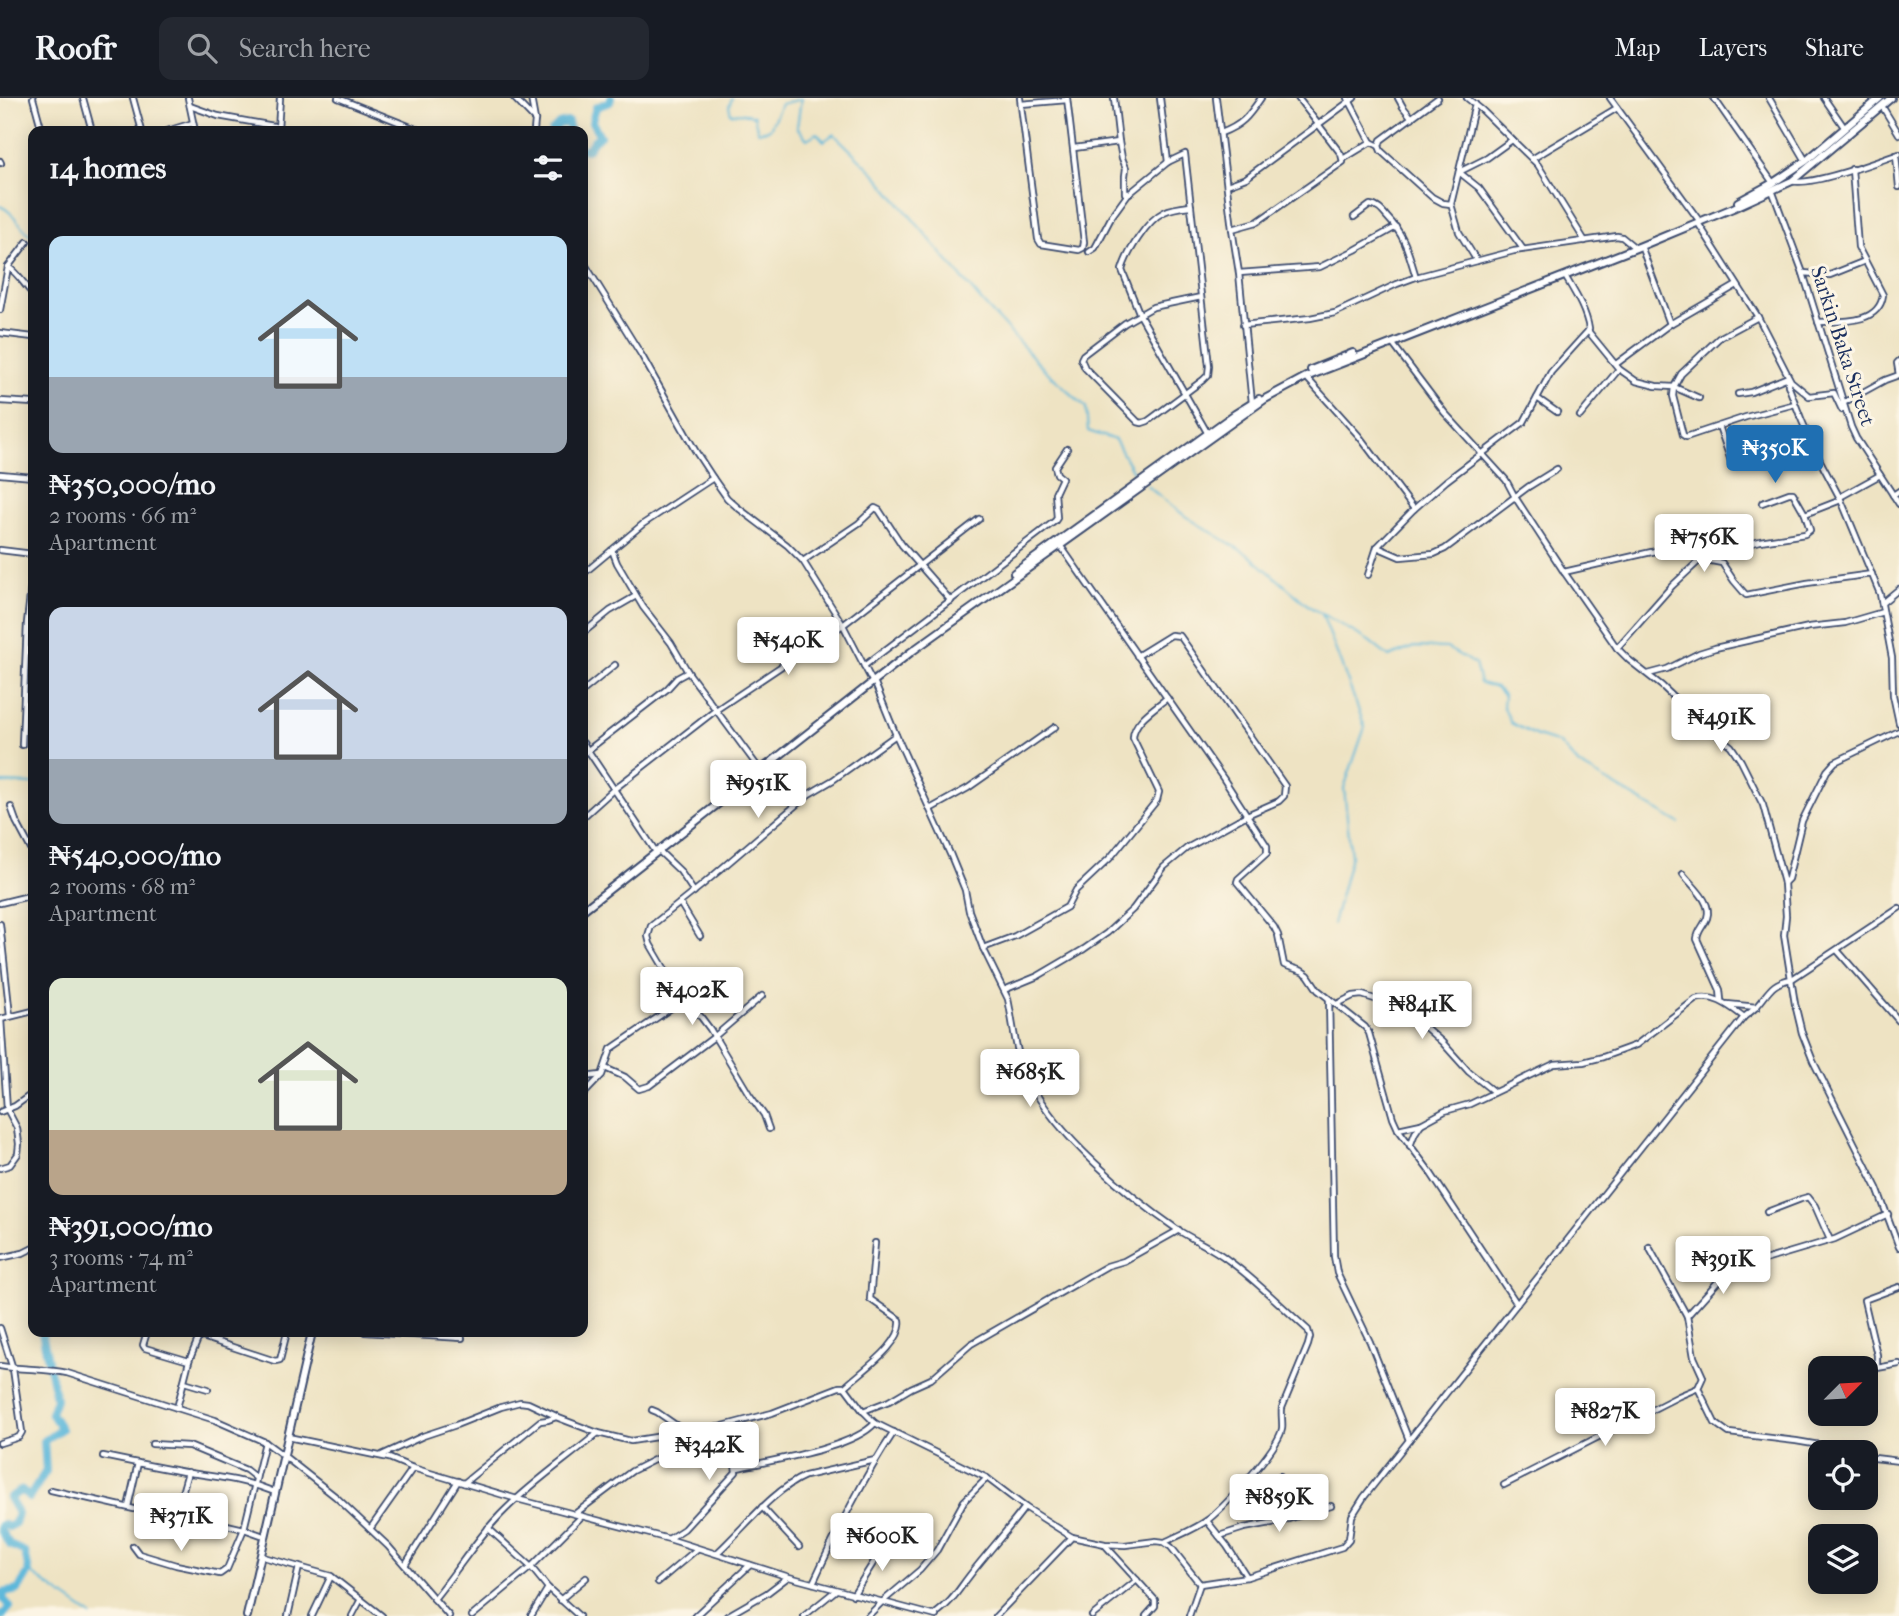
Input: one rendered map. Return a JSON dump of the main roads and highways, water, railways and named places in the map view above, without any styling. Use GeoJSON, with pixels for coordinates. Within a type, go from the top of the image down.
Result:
{"type":"FeatureCollection","features":[{"type":"Feature","properties":{"kind":"main road"},"geometry":{"type":"LineString","coordinates":[[588,902],[873,680],[908,649],[1252,403],[1293,379],[1332,361],[1565,276],[1698,221],[1772,186],[1879,100],[1891,98]]}},
{"type":"Feature","properties":{"kind":"main road"},"geometry":{"type":"LineString","coordinates":[[1772,186],[1792,181],[1879,100]]}},
{"type":"Feature","properties":{"kind":"main road"},"geometry":{"type":"LineString","coordinates":[[741,783],[758,767],[911,652],[1265,399],[1306,377],[1637,246]]}},
{"type":"Feature","properties":{"kind":"main road"},"geometry":{"type":"LineString","coordinates":[[245,1616],[309,1337]]}},
{"type":"Feature","properties":{"kind":"main road"},"geometry":{"type":"LineString","coordinates":[[245,1616],[261,1535],[288,1437],[303,1363]]}},
{"type":"Feature","properties":{"kind":"waterway"},"geometry":{"type":"LineString","coordinates":[[588,149],[600,136],[592,122],[596,107],[610,102],[611,98]]}},
{"type":"Feature","properties":{"kind":"waterway"},"geometry":{"type":"LineString","coordinates":[[732,98],[729,106],[731,114],[754,116],[758,132],[770,129],[781,104],[801,99],[797,127],[807,139],[817,133],[824,141],[834,134],[876,175],[983,303],[1044,369],[1086,407],[1088,431],[1115,440],[1132,470],[1141,479]]}},
{"type":"Feature","properties":{"kind":"waterway"},"geometry":{"type":"LineString","coordinates":[[557,126],[568,122],[569,126]]}},
{"type":"Feature","properties":{"kind":"waterway"},"geometry":{"type":"LineString","coordinates":[[0,206],[10,212],[28,233]]}},
{"type":"Feature","properties":{"kind":"waterway"},"geometry":{"type":"LineString","coordinates":[[1147,486],[1185,516],[1249,555],[1310,607],[1369,641],[1389,657],[1414,647],[1447,648],[1475,664],[1480,683],[1496,687],[1504,696],[1503,706],[1511,723],[1559,743],[1579,765],[1679,823]]}},
{"type":"Feature","properties":{"kind":"waterway"},"geometry":{"type":"LineString","coordinates":[[1322,614],[1365,727],[1344,788],[1351,856],[1333,924]]}},
{"type":"Feature","properties":{"kind":"waterway"},"geometry":{"type":"LineString","coordinates":[[0,783],[28,784]]}},
{"type":"Feature","properties":{"kind":"waterway"},"geometry":{"type":"LineString","coordinates":[[0,1526],[3,1524],[9,1527],[15,1523],[18,1513],[9,1498],[22,1490],[29,1498],[46,1471],[44,1441],[61,1429],[51,1413],[56,1399],[43,1337]]}},
{"type":"Feature","properties":{"kind":"waterway"},"geometry":{"type":"LineString","coordinates":[[0,1530],[10,1545],[25,1552],[29,1572],[18,1590],[3,1593],[4,1600],[10,1607],[2,1616]]}},
{"type":"Feature","properties":{"kind":"waterway"},"geometry":{"type":"LineString","coordinates":[[29,1572],[92,1616]]}}]}
